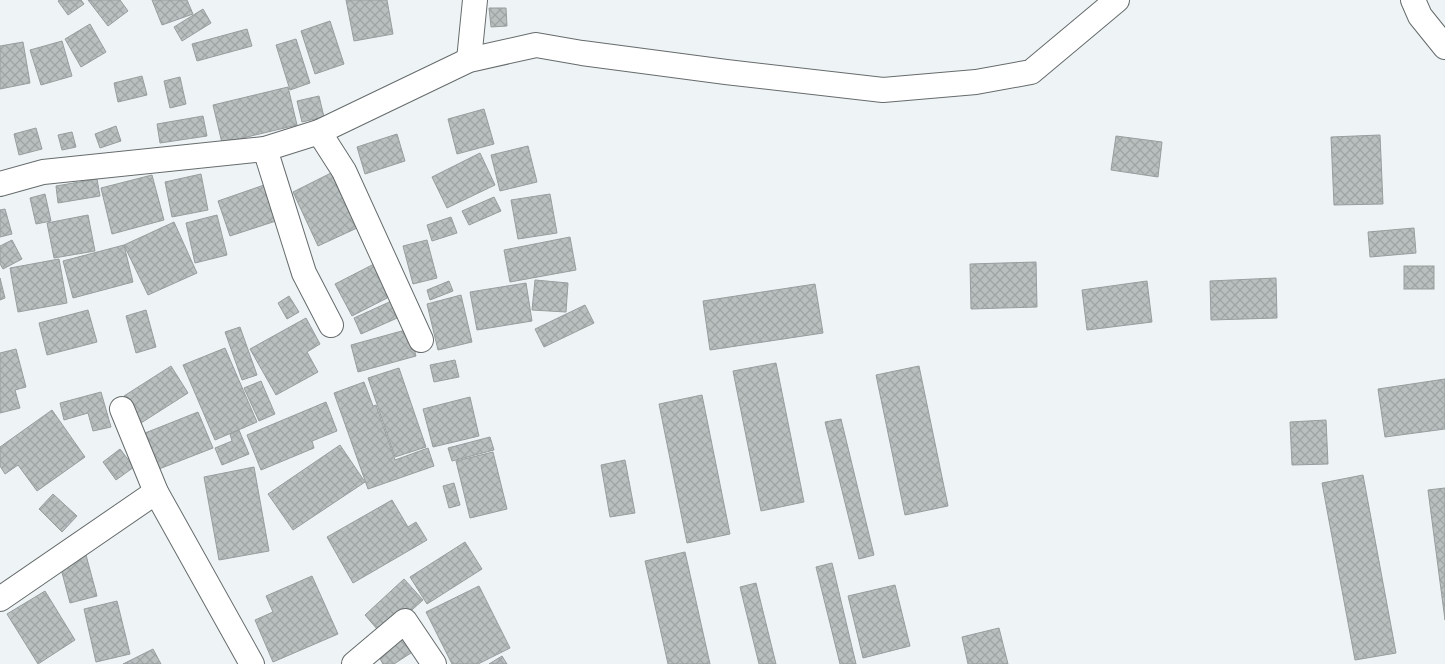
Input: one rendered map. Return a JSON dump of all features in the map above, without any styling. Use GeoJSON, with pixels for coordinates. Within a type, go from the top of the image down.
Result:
{"type":"FeatureCollection","features":[{"type":"Feature","properties":{"kind":"street"},"geometry":{"type":"LineString","coordinates":[[469,60],[475,0]]}},
{"type":"Feature","properties":{"kind":"street"},"geometry":{"type":"LineString","coordinates":[[0,184],[43,172],[265,149],[319,132],[469,60],[536,45],[707,70],[882,90],[976,82],[1031,72],[1117,0]]}},
{"type":"Feature","properties":{"kind":"street"},"geometry":{"type":"LineString","coordinates":[[1413,0],[1420,16],[1445,47]]}},
{"type":"Feature","properties":{"kind":"street"},"geometry":{"type":"LineString","coordinates":[[319,132],[344,171],[421,340]]}},
{"type":"Feature","properties":{"kind":"street"},"geometry":{"type":"LineString","coordinates":[[265,149],[304,273],[330,325]]}},
{"type":"Feature","properties":{"kind":"street"},"geometry":{"type":"LineString","coordinates":[[122,409],[156,492],[252,664]]}},
{"type":"Feature","properties":{"kind":"street"},"geometry":{"type":"LineString","coordinates":[[0,599],[156,492]]}},
{"type":"Feature","properties":{"kind":"street"},"geometry":{"type":"LineString","coordinates":[[354,664],[405,621],[434,664]]}},
{"type":"Feature","properties":{"kind":"building"},"geometry":{"type":"Polygon","coordinates":[[[81,0],[84,4],[68,15],[58,1],[81,0]]]}},
{"type":"Feature","properties":{"kind":"building"},"geometry":{"type":"Polygon","coordinates":[[[88,0],[120,0],[128,11],[108,26],[88,0]]]}},
{"type":"Feature","properties":{"kind":"building"},"geometry":{"type":"Polygon","coordinates":[[[152,0],[187,0],[193,14],[162,25],[152,0]]]}},
{"type":"Feature","properties":{"kind":"building"},"geometry":{"type":"Polygon","coordinates":[[[346,0],[387,0],[393,34],[354,41],[346,0]]]}},
{"type":"Feature","properties":{"kind":"building"},"geometry":{"type":"Polygon","coordinates":[[[489,8],[506,8],[507,26],[491,27],[489,8]]]}},
{"type":"Feature","properties":{"kind":"building"},"geometry":{"type":"Polygon","coordinates":[[[203,9],[211,23],[182,41],[174,27],[203,9]]]}},
{"type":"Feature","properties":{"kind":"building"},"geometry":{"type":"Polygon","coordinates":[[[330,21],[344,64],[315,74],[301,31],[330,21]]]}},
{"type":"Feature","properties":{"kind":"building"},"geometry":{"type":"Polygon","coordinates":[[[90,24],[106,52],[81,67],[65,39],[90,24]]]}},
{"type":"Feature","properties":{"kind":"building"},"geometry":{"type":"Polygon","coordinates":[[[247,29],[252,46],[197,61],[192,44],[247,29]]]}},
{"type":"Feature","properties":{"kind":"building"},"geometry":{"type":"Polygon","coordinates":[[[296,39],[310,83],[290,90],[276,45],[296,39]]]}},
{"type":"Feature","properties":{"kind":"building"},"geometry":{"type":"Polygon","coordinates":[[[62,41],[72,76],[41,85],[30,50],[62,41]]]}},
{"type":"Feature","properties":{"kind":"building"},"geometry":{"type":"Polygon","coordinates":[[[23,42],[30,83],[0,89],[0,46],[23,42]]]}},
{"type":"Feature","properties":{"kind":"building"},"geometry":{"type":"Polygon","coordinates":[[[142,76],[147,95],[118,102],[114,83],[142,76]]]}},
{"type":"Feature","properties":{"kind":"building"},"geometry":{"type":"Polygon","coordinates":[[[180,77],[186,104],[170,108],[164,81],[180,77]]]}},
{"type":"Feature","properties":{"kind":"building"},"geometry":{"type":"Polygon","coordinates":[[[288,87],[297,125],[222,143],[213,105],[288,87]]]}},
{"type":"Feature","properties":{"kind":"building"},"geometry":{"type":"Polygon","coordinates":[[[319,96],[324,117],[302,122],[297,101],[319,96]]]}},
{"type":"Feature","properties":{"kind":"building"},"geometry":{"type":"Polygon","coordinates":[[[484,109],[494,144],[457,154],[448,119],[484,109]]]}},
{"type":"Feature","properties":{"kind":"building"},"geometry":{"type":"Polygon","coordinates":[[[203,116],[207,136],[160,143],[157,124],[203,116]]]}},
{"type":"Feature","properties":{"kind":"building"},"geometry":{"type":"Polygon","coordinates":[[[116,126],[121,141],[100,148],[95,134],[116,126]]]}},
{"type":"Feature","properties":{"kind":"building"},"geometry":{"type":"Polygon","coordinates":[[[36,128],[42,149],[19,155],[14,134],[36,128]]]}},
{"type":"Feature","properties":{"kind":"building"},"geometry":{"type":"Polygon","coordinates":[[[72,132],[76,147],[62,150],[58,135],[72,132]]]}},
{"type":"Feature","properties":{"kind":"building"},"geometry":{"type":"Polygon","coordinates":[[[397,134],[405,161],[365,174],[357,147],[397,134]]]}},
{"type":"Feature","properties":{"kind":"building"},"geometry":{"type":"Polygon","coordinates":[[[1380,135],[1383,204],[1334,205],[1331,137],[1380,135]]]}},
{"type":"Feature","properties":{"kind":"building"},"geometry":{"type":"Polygon","coordinates":[[[1116,136],[1162,142],[1158,177],[1111,170],[1116,136]]]}},
{"type":"Feature","properties":{"kind":"building"},"geometry":{"type":"Polygon","coordinates":[[[528,146],[537,182],[500,191],[491,155],[528,146]]]}},
{"type":"Feature","properties":{"kind":"building"},"geometry":{"type":"Polygon","coordinates":[[[480,153],[495,185],[447,208],[432,177],[480,153]]]}},
{"type":"Feature","properties":{"kind":"building"},"geometry":{"type":"Polygon","coordinates":[[[331,173],[357,228],[318,246],[293,192],[331,173]]]}},
{"type":"Feature","properties":{"kind":"building"},"geometry":{"type":"Polygon","coordinates":[[[201,174],[208,210],[172,217],[165,182],[201,174]]]}},
{"type":"Feature","properties":{"kind":"building"},"geometry":{"type":"Polygon","coordinates":[[[152,175],[164,220],[112,234],[101,188],[152,175]]]}},
{"type":"Feature","properties":{"kind":"building"},"geometry":{"type":"Polygon","coordinates":[[[97,179],[100,196],[58,203],[56,186],[97,179]]]}},
{"type":"Feature","properties":{"kind":"building"},"geometry":{"type":"Polygon","coordinates":[[[267,184],[279,220],[230,236],[218,201],[267,184]]]}},
{"type":"Feature","properties":{"kind":"building"},"geometry":{"type":"Polygon","coordinates":[[[45,194],[51,221],[36,224],[30,198],[45,194]]]}},
{"type":"Feature","properties":{"kind":"building"},"geometry":{"type":"Polygon","coordinates":[[[550,194],[557,233],[518,239],[511,200],[550,194]]]}},
{"type":"Feature","properties":{"kind":"building"},"geometry":{"type":"Polygon","coordinates":[[[494,197],[501,211],[469,225],[462,211],[494,197]]]}},
{"type":"Feature","properties":{"kind":"building"},"geometry":{"type":"Polygon","coordinates":[[[5,209],[12,234],[0,237],[0,210],[5,209]]]}},
{"type":"Feature","properties":{"kind":"building"},"geometry":{"type":"Polygon","coordinates":[[[88,215],[95,251],[54,258],[47,223],[88,215]]]}},
{"type":"Feature","properties":{"kind":"building"},"geometry":{"type":"Polygon","coordinates":[[[217,215],[227,255],[195,263],[186,223],[217,215]]]}},
{"type":"Feature","properties":{"kind":"building"},"geometry":{"type":"Polygon","coordinates":[[[451,217],[457,233],[432,241],[427,225],[451,217]]]}},
{"type":"Feature","properties":{"kind":"building"},"geometry":{"type":"Polygon","coordinates":[[[174,222],[197,273],[148,295],[124,245],[174,222]]]}},
{"type":"Feature","properties":{"kind":"building"},"geometry":{"type":"Polygon","coordinates":[[[1414,228],[1416,253],[1370,257],[1368,232],[1414,228]]]}},
{"type":"Feature","properties":{"kind":"building"},"geometry":{"type":"Polygon","coordinates":[[[570,237],[576,270],[510,282],[504,250],[570,237]]]}},
{"type":"Feature","properties":{"kind":"building"},"geometry":{"type":"Polygon","coordinates":[[[12,240],[22,259],[3,269],[0,264],[0,246],[12,240]]]}},
{"type":"Feature","properties":{"kind":"building"},"geometry":{"type":"Polygon","coordinates":[[[427,240],[437,278],[413,284],[403,246],[427,240]]]}},
{"type":"Feature","properties":{"kind":"building"},"geometry":{"type":"Polygon","coordinates":[[[124,245],[133,282],[73,298],[63,261],[124,245]]]}},
{"type":"Feature","properties":{"kind":"building"},"geometry":{"type":"Polygon","coordinates":[[[59,259],[67,303],[18,312],[10,268],[59,259]]]}},
{"type":"Feature","properties":{"kind":"building"},"geometry":{"type":"Polygon","coordinates":[[[1036,262],[1037,307],[971,309],[970,264],[1036,262]]]}},
{"type":"Feature","properties":{"kind":"building"},"geometry":{"type":"Polygon","coordinates":[[[374,264],[391,296],[352,316],[335,284],[374,264]]]}},
{"type":"Feature","properties":{"kind":"building"},"geometry":{"type":"Polygon","coordinates":[[[1404,266],[1434,266],[1434,289],[1404,289],[1404,266]]]}},
{"type":"Feature","properties":{"kind":"building"},"geometry":{"type":"Polygon","coordinates":[[[0,278],[5,298],[0,300],[0,278]]]}},
{"type":"Feature","properties":{"kind":"building"},"geometry":{"type":"Polygon","coordinates":[[[1276,278],[1277,318],[1211,320],[1210,281],[1276,278]]]}},
{"type":"Feature","properties":{"kind":"building"},"geometry":{"type":"Polygon","coordinates":[[[535,280],[568,283],[566,312],[532,310],[535,280]]]}},
{"type":"Feature","properties":{"kind":"building"},"geometry":{"type":"Polygon","coordinates":[[[449,281],[453,291],[430,300],[427,290],[449,281]]]}},
{"type":"Feature","properties":{"kind":"building"},"geometry":{"type":"Polygon","coordinates":[[[1147,281],[1152,322],[1087,330],[1082,290],[1147,281]]]}},
{"type":"Feature","properties":{"kind":"building"},"geometry":{"type":"Polygon","coordinates":[[[526,283],[532,321],[477,330],[470,292],[526,283]]]}},
{"type":"Feature","properties":{"kind":"building"},"geometry":{"type":"Polygon","coordinates":[[[815,284],[823,333],[710,350],[703,301],[815,284]]]}},
{"type":"Feature","properties":{"kind":"building"},"geometry":{"type":"Polygon","coordinates":[[[461,295],[472,342],[438,350],[427,304],[461,295]]]}},
{"type":"Feature","properties":{"kind":"building"},"geometry":{"type":"Polygon","coordinates":[[[289,296],[299,312],[287,319],[278,303],[289,296]]]}},
{"type":"Feature","properties":{"kind":"building"},"geometry":{"type":"Polygon","coordinates":[[[396,299],[404,315],[361,334],[354,318],[396,299]]]}},
{"type":"Feature","properties":{"kind":"building"},"geometry":{"type":"Polygon","coordinates":[[[585,305],[594,323],[544,347],[535,329],[585,305]]]}},
{"type":"Feature","properties":{"kind":"building"},"geometry":{"type":"Polygon","coordinates":[[[88,310],[97,342],[47,355],[39,323],[88,310]]]}},
{"type":"Feature","properties":{"kind":"building"},"geometry":{"type":"Polygon","coordinates":[[[146,310],[156,347],[136,353],[126,316],[146,310]]]}},
{"type":"Feature","properties":{"kind":"building"},"geometry":{"type":"Polygon","coordinates":[[[306,318],[320,344],[307,352],[318,372],[276,395],[250,349],[306,318]]]}},
{"type":"Feature","properties":{"kind":"building"},"geometry":{"type":"Polygon","coordinates":[[[240,327],[257,375],[242,380],[225,332],[240,327]]]}},
{"type":"Feature","properties":{"kind":"building"},"geometry":{"type":"Polygon","coordinates":[[[409,329],[416,356],[358,372],[351,345],[409,329]]]}},
{"type":"Feature","properties":{"kind":"building"},"geometry":{"type":"Polygon","coordinates":[[[225,348],[257,422],[215,440],[183,365],[225,348]]]}},
{"type":"Feature","properties":{"kind":"building"},"geometry":{"type":"Polygon","coordinates":[[[16,349],[26,387],[15,390],[20,408],[0,413],[0,353],[16,349]]]}},
{"type":"Feature","properties":{"kind":"building"},"geometry":{"type":"Polygon","coordinates":[[[455,360],[459,377],[434,382],[430,365],[455,360]]]}},
{"type":"Feature","properties":{"kind":"building"},"geometry":{"type":"Polygon","coordinates":[[[776,363],[804,502],[761,511],[733,371],[776,363]]]}},
{"type":"Feature","properties":{"kind":"building"},"geometry":{"type":"Polygon","coordinates":[[[171,366],[188,393],[141,423],[124,396],[171,366]]]}},
{"type":"Feature","properties":{"kind":"building"},"geometry":{"type":"Polygon","coordinates":[[[919,366],[948,506],[905,515],[876,375],[919,366]]]}},
{"type":"Feature","properties":{"kind":"building"},"geometry":{"type":"Polygon","coordinates":[[[399,368],[426,447],[395,457],[368,378],[399,368]]]}},
{"type":"Feature","properties":{"kind":"building"},"geometry":{"type":"Polygon","coordinates":[[[1445,379],[1445,429],[1385,437],[1378,389],[1445,379]]]}},
{"type":"Feature","properties":{"kind":"building"},"geometry":{"type":"Polygon","coordinates":[[[261,381],[275,414],[259,421],[244,388],[261,381]]]}},
{"type":"Feature","properties":{"kind":"building"},"geometry":{"type":"Polygon","coordinates":[[[364,382],[373,406],[376,405],[395,460],[428,448],[434,466],[368,489],[334,393],[364,382]]]}},
{"type":"Feature","properties":{"kind":"building"},"geometry":{"type":"Polygon","coordinates":[[[101,392],[111,427],[93,431],[88,413],[64,420],[60,403],[101,392]]]}},
{"type":"Feature","properties":{"kind":"building"},"geometry":{"type":"Polygon","coordinates":[[[702,395],[730,534],[687,543],[659,404],[702,395]]]}},
{"type":"Feature","properties":{"kind":"building"},"geometry":{"type":"Polygon","coordinates":[[[470,397],[479,436],[433,447],[423,409],[470,397]]]}},
{"type":"Feature","properties":{"kind":"building"},"geometry":{"type":"Polygon","coordinates":[[[326,402],[337,431],[312,441],[314,448],[261,470],[247,435],[326,402]]]}},
{"type":"Feature","properties":{"kind":"building"},"geometry":{"type":"Polygon","coordinates":[[[52,410],[85,457],[37,491],[18,465],[5,474],[0,466],[0,447],[52,410]]]}},
{"type":"Feature","properties":{"kind":"building"},"geometry":{"type":"Polygon","coordinates":[[[198,412],[213,448],[159,469],[145,433],[198,412]]]}},
{"type":"Feature","properties":{"kind":"building"},"geometry":{"type":"Polygon","coordinates":[[[841,419],[874,555],[859,559],[825,422],[841,419]]]}},
{"type":"Feature","properties":{"kind":"building"},"geometry":{"type":"Polygon","coordinates":[[[1326,420],[1328,464],[1292,465],[1290,422],[1326,420]]]}},
{"type":"Feature","properties":{"kind":"building"},"geometry":{"type":"Polygon","coordinates":[[[239,430],[249,454],[222,465],[215,448],[232,441],[230,434],[239,430]]]}},
{"type":"Feature","properties":{"kind":"building"},"geometry":{"type":"Polygon","coordinates":[[[490,437],[494,450],[452,461],[448,448],[490,437]]]}},
{"type":"Feature","properties":{"kind":"building"},"geometry":{"type":"Polygon","coordinates":[[[340,445],[365,482],[293,530],[268,494],[340,445]]]}},
{"type":"Feature","properties":{"kind":"building"},"geometry":{"type":"Polygon","coordinates":[[[120,449],[134,467],[116,480],[103,462],[120,449]]]}},
{"type":"Feature","properties":{"kind":"building"},"geometry":{"type":"Polygon","coordinates":[[[493,452],[507,509],[470,518],[456,461],[493,452]]]}},
{"type":"Feature","properties":{"kind":"building"},"geometry":{"type":"Polygon","coordinates":[[[625,460],[635,513],[610,517],[601,465],[625,460]]]}},
{"type":"Feature","properties":{"kind":"building"},"geometry":{"type":"Polygon","coordinates":[[[254,467],[269,551],[219,560],[204,477],[254,467]]]}},
{"type":"Feature","properties":{"kind":"building"},"geometry":{"type":"Polygon","coordinates":[[[1363,475],[1396,653],[1355,660],[1322,483],[1363,475]]]}},
{"type":"Feature","properties":{"kind":"building"},"geometry":{"type":"Polygon","coordinates":[[[454,483],[460,505],[449,508],[443,486],[454,483]]]}},
{"type":"Feature","properties":{"kind":"building"},"geometry":{"type":"Polygon","coordinates":[[[1445,488],[1445,620],[1428,490],[1445,488]]]}},
{"type":"Feature","properties":{"kind":"building"},"geometry":{"type":"Polygon","coordinates":[[[53,494],[77,516],[62,532],[39,509],[53,494]]]}},
{"type":"Feature","properties":{"kind":"building"},"geometry":{"type":"Polygon","coordinates":[[[392,500],[408,527],[416,522],[427,540],[353,583],[327,537],[392,500]]]}},
{"type":"Feature","properties":{"kind":"building"},"geometry":{"type":"Polygon","coordinates":[[[465,542],[482,569],[427,604],[410,577],[465,542]]]}},
{"type":"Feature","properties":{"kind":"building"},"geometry":{"type":"Polygon","coordinates":[[[685,552],[710,664],[668,664],[645,561],[685,552]]]}},
{"type":"Feature","properties":{"kind":"building"},"geometry":{"type":"Polygon","coordinates":[[[86,555],[97,596],[70,603],[59,561],[86,555]]]}},
{"type":"Feature","properties":{"kind":"building"},"geometry":{"type":"Polygon","coordinates":[[[832,563],[856,664],[840,664],[816,567],[832,563]]]}},
{"type":"Feature","properties":{"kind":"building"},"geometry":{"type":"Polygon","coordinates":[[[312,576],[338,634],[273,662],[255,620],[273,612],[266,596],[312,576]]]}},
{"type":"Feature","properties":{"kind":"building"},"geometry":{"type":"Polygon","coordinates":[[[404,579],[423,600],[383,636],[365,615],[404,579]]]}},
{"type":"Feature","properties":{"kind":"building"},"geometry":{"type":"Polygon","coordinates":[[[756,583],[776,664],[759,664],[740,587],[756,583]]]}},
{"type":"Feature","properties":{"kind":"building"},"geometry":{"type":"Polygon","coordinates":[[[895,585],[910,646],[863,658],[848,596],[895,585]]]}},
{"type":"Feature","properties":{"kind":"building"},"geometry":{"type":"Polygon","coordinates":[[[479,586],[510,648],[478,664],[452,664],[426,612],[479,586]]]}},
{"type":"Feature","properties":{"kind":"building"},"geometry":{"type":"Polygon","coordinates":[[[45,591],[75,640],[38,664],[7,614],[45,591]]]}},
{"type":"Feature","properties":{"kind":"building"},"geometry":{"type":"Polygon","coordinates":[[[117,601],[130,654],[96,662],[84,609],[117,601]]]}},
{"type":"Feature","properties":{"kind":"building"},"geometry":{"type":"Polygon","coordinates":[[[999,628],[1008,664],[968,664],[962,637],[999,628]]]}},
{"type":"Feature","properties":{"kind":"building"},"geometry":{"type":"Polygon","coordinates":[[[404,635],[414,651],[394,664],[383,664],[376,652],[404,635]]]}},
{"type":"Feature","properties":{"kind":"building"},"geometry":{"type":"Polygon","coordinates":[[[153,649],[161,664],[123,664],[153,649]]]}},
{"type":"Feature","properties":{"kind":"building"},"geometry":{"type":"Polygon","coordinates":[[[502,656],[507,664],[489,664],[502,656]]]}}]}
